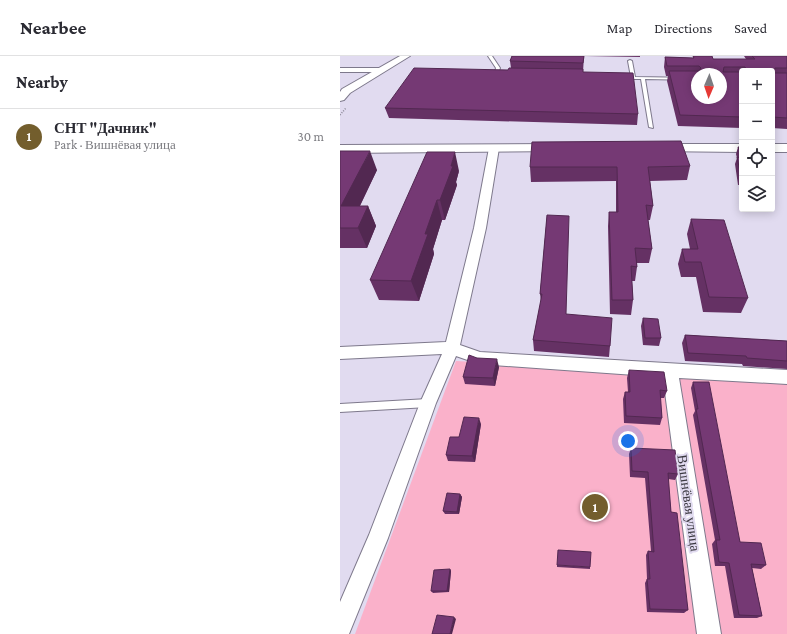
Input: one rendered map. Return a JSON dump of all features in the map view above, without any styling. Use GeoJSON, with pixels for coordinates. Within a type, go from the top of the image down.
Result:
{"type":"FeatureCollection","features":[{"type":"Feature","properties":{"kind":"street"},"geometry":{"type":"LineString","coordinates":[[340,98],[346,91],[406,56]]}},
{"type":"Feature","properties":{"kind":"street"},"geometry":{"type":"LineString","coordinates":[[340,70],[381,70]]}},
{"type":"Feature","properties":{"kind":"street"},"geometry":{"type":"LineString","coordinates":[[340,629],[378,538],[428,403],[452,348],[480,228],[494,148]]}},
{"type":"Feature","properties":{"kind":"street"},"geometry":{"type":"LineString","coordinates":[[340,149],[566,148]]}},
{"type":"Feature","properties":{"kind":"street"},"geometry":{"type":"LineString","coordinates":[[646,148],[739,148]]}},
{"type":"Feature","properties":{"kind":"street"},"geometry":{"type":"LineString","coordinates":[[775,148],[787,148]]}},
{"type":"Feature","properties":{"kind":"street"},"geometry":{"type":"LineString","coordinates":[[340,353],[452,348],[478,358],[787,377]]}},
{"type":"Feature","properties":{"kind":"street","name":"Вишнёвая улица"},"geometry":{"type":"LineString","coordinates":[[670,371],[709,634]]}},
{"type":"Feature","properties":{"kind":"lane"},"geometry":{"type":"LineString","coordinates":[[490,56],[498,68],[496,75]]}},
{"type":"Feature","properties":{"kind":"lane"},"geometry":{"type":"LineString","coordinates":[[630,61],[633,78]]}},
{"type":"Feature","properties":{"kind":"lane"},"geometry":{"type":"LineString","coordinates":[[488,75],[503,76]]}},
{"type":"Feature","properties":{"kind":"lane"},"geometry":{"type":"LineString","coordinates":[[618,78],[691,79]]}},
{"type":"Feature","properties":{"kind":"lane"},"geometry":{"type":"LineString","coordinates":[[643,78],[651,127]]}},
{"type":"Feature","properties":{"kind":"lane"},"geometry":{"type":"LineString","coordinates":[[340,408],[428,403]]}},
{"type":"Feature","properties":{"kind":"shaded area"},"geometry":{"type":"Polygon","coordinates":[[[456,361],[787,379],[787,634],[355,634],[456,361]]]}},
{"type":"Feature","properties":{"kind":"building"},"geometry":{"type":"Polygon","coordinates":[[[512,56],[584,56],[583,63],[510,61],[512,56]]]}},
{"type":"Feature","properties":{"kind":"building"},"geometry":{"type":"Polygon","coordinates":[[[693,56],[712,56],[713,59],[755,59],[752,56],[787,56],[787,68],[701,68],[699,66],[667,66],[665,57],[694,58],[693,56]]]}},
{"type":"Feature","properties":{"kind":"building"},"geometry":{"type":"Polygon","coordinates":[[[414,68],[508,70],[509,68],[583,69],[583,72],[633,73],[638,114],[385,108],[414,68]]]}},
{"type":"Feature","properties":{"kind":"building"},"geometry":{"type":"Polygon","coordinates":[[[669,71],[691,71],[691,104],[727,104],[727,72],[739,72],[739,117],[680,115],[669,71]]]}},
{"type":"Feature","properties":{"kind":"building"},"geometry":{"type":"Polygon","coordinates":[[[775,73],[787,73],[787,118],[775,117],[775,73]]]}},
{"type":"Feature","properties":{"kind":"building"},"geometry":{"type":"Polygon","coordinates":[[[681,141],[690,166],[648,167],[653,206],[646,205],[652,249],[635,248],[637,267],[631,266],[633,300],[612,300],[609,212],[618,212],[617,167],[530,167],[532,142],[681,141]]]}},
{"type":"Feature","properties":{"kind":"building"},"geometry":{"type":"Polygon","coordinates":[[[340,151],[370,151],[341,206],[368,206],[358,228],[340,228],[340,151]]]}},
{"type":"Feature","properties":{"kind":"building"},"geometry":{"type":"Polygon","coordinates":[[[427,152],[455,152],[451,166],[453,166],[440,200],[437,200],[425,234],[428,234],[411,281],[370,280],[427,152]]]}},
{"type":"Feature","properties":{"kind":"building"},"geometry":{"type":"Polygon","coordinates":[[[547,215],[569,216],[566,314],[612,318],[610,346],[533,340],[542,294],[540,294],[547,215]]]}},
{"type":"Feature","properties":{"kind":"building"},"geometry":{"type":"Polygon","coordinates":[[[691,219],[724,220],[748,298],[709,297],[701,262],[685,262],[682,249],[698,249],[691,219]]]}},
{"type":"Feature","properties":{"kind":"building"},"geometry":{"type":"Polygon","coordinates":[[[643,318],[658,319],[661,338],[645,338],[643,318]]]}},
{"type":"Feature","properties":{"kind":"building"},"geometry":{"type":"Polygon","coordinates":[[[685,335],[787,341],[787,361],[747,358],[746,356],[688,353],[685,335]]]}},
{"type":"Feature","properties":{"kind":"building"},"geometry":{"type":"Polygon","coordinates":[[[469,355],[477,358],[497,359],[493,378],[463,377],[469,355]]]}},
{"type":"Feature","properties":{"kind":"building"},"geometry":{"type":"Polygon","coordinates":[[[629,370],[664,372],[667,391],[660,390],[662,418],[626,416],[625,392],[630,392],[629,370]]]}},
{"type":"Feature","properties":{"kind":"building"},"geometry":{"type":"Polygon","coordinates":[[[693,382],[709,382],[740,542],[761,543],[766,565],[751,564],[762,616],[739,615],[729,563],[719,562],[716,540],[720,540],[696,409],[698,409],[693,382]]]}},
{"type":"Feature","properties":{"kind":"building"},"geometry":{"type":"Polygon","coordinates":[[[464,417],[479,418],[472,456],[446,455],[450,437],[459,437],[464,417]]]}},
{"type":"Feature","properties":{"kind":"building"},"geometry":{"type":"Polygon","coordinates":[[[631,448],[675,450],[678,474],[668,473],[671,512],[677,513],[688,610],[650,609],[647,579],[650,579],[648,551],[654,552],[648,472],[632,471],[631,448]]]}},
{"type":"Feature","properties":{"kind":"building"},"geometry":{"type":"Polygon","coordinates":[[[447,493],[460,494],[457,512],[443,511],[447,493]]]}},
{"type":"Feature","properties":{"kind":"building"},"geometry":{"type":"Polygon","coordinates":[[[558,550],[591,552],[590,567],[557,565],[558,550]]]}},
{"type":"Feature","properties":{"kind":"building"},"geometry":{"type":"Polygon","coordinates":[[[450,569],[447,591],[431,591],[434,570],[450,569]]]}},
{"type":"Feature","properties":{"kind":"building"},"geometry":{"type":"Polygon","coordinates":[[[437,615],[454,617],[450,634],[432,634],[437,615]]]}},
{"type":"Feature","properties":{"kind":"place","name":"СНТ \"Дачник\""},"geometry":{"type":"Point","coordinates":[595,507]}}]}
